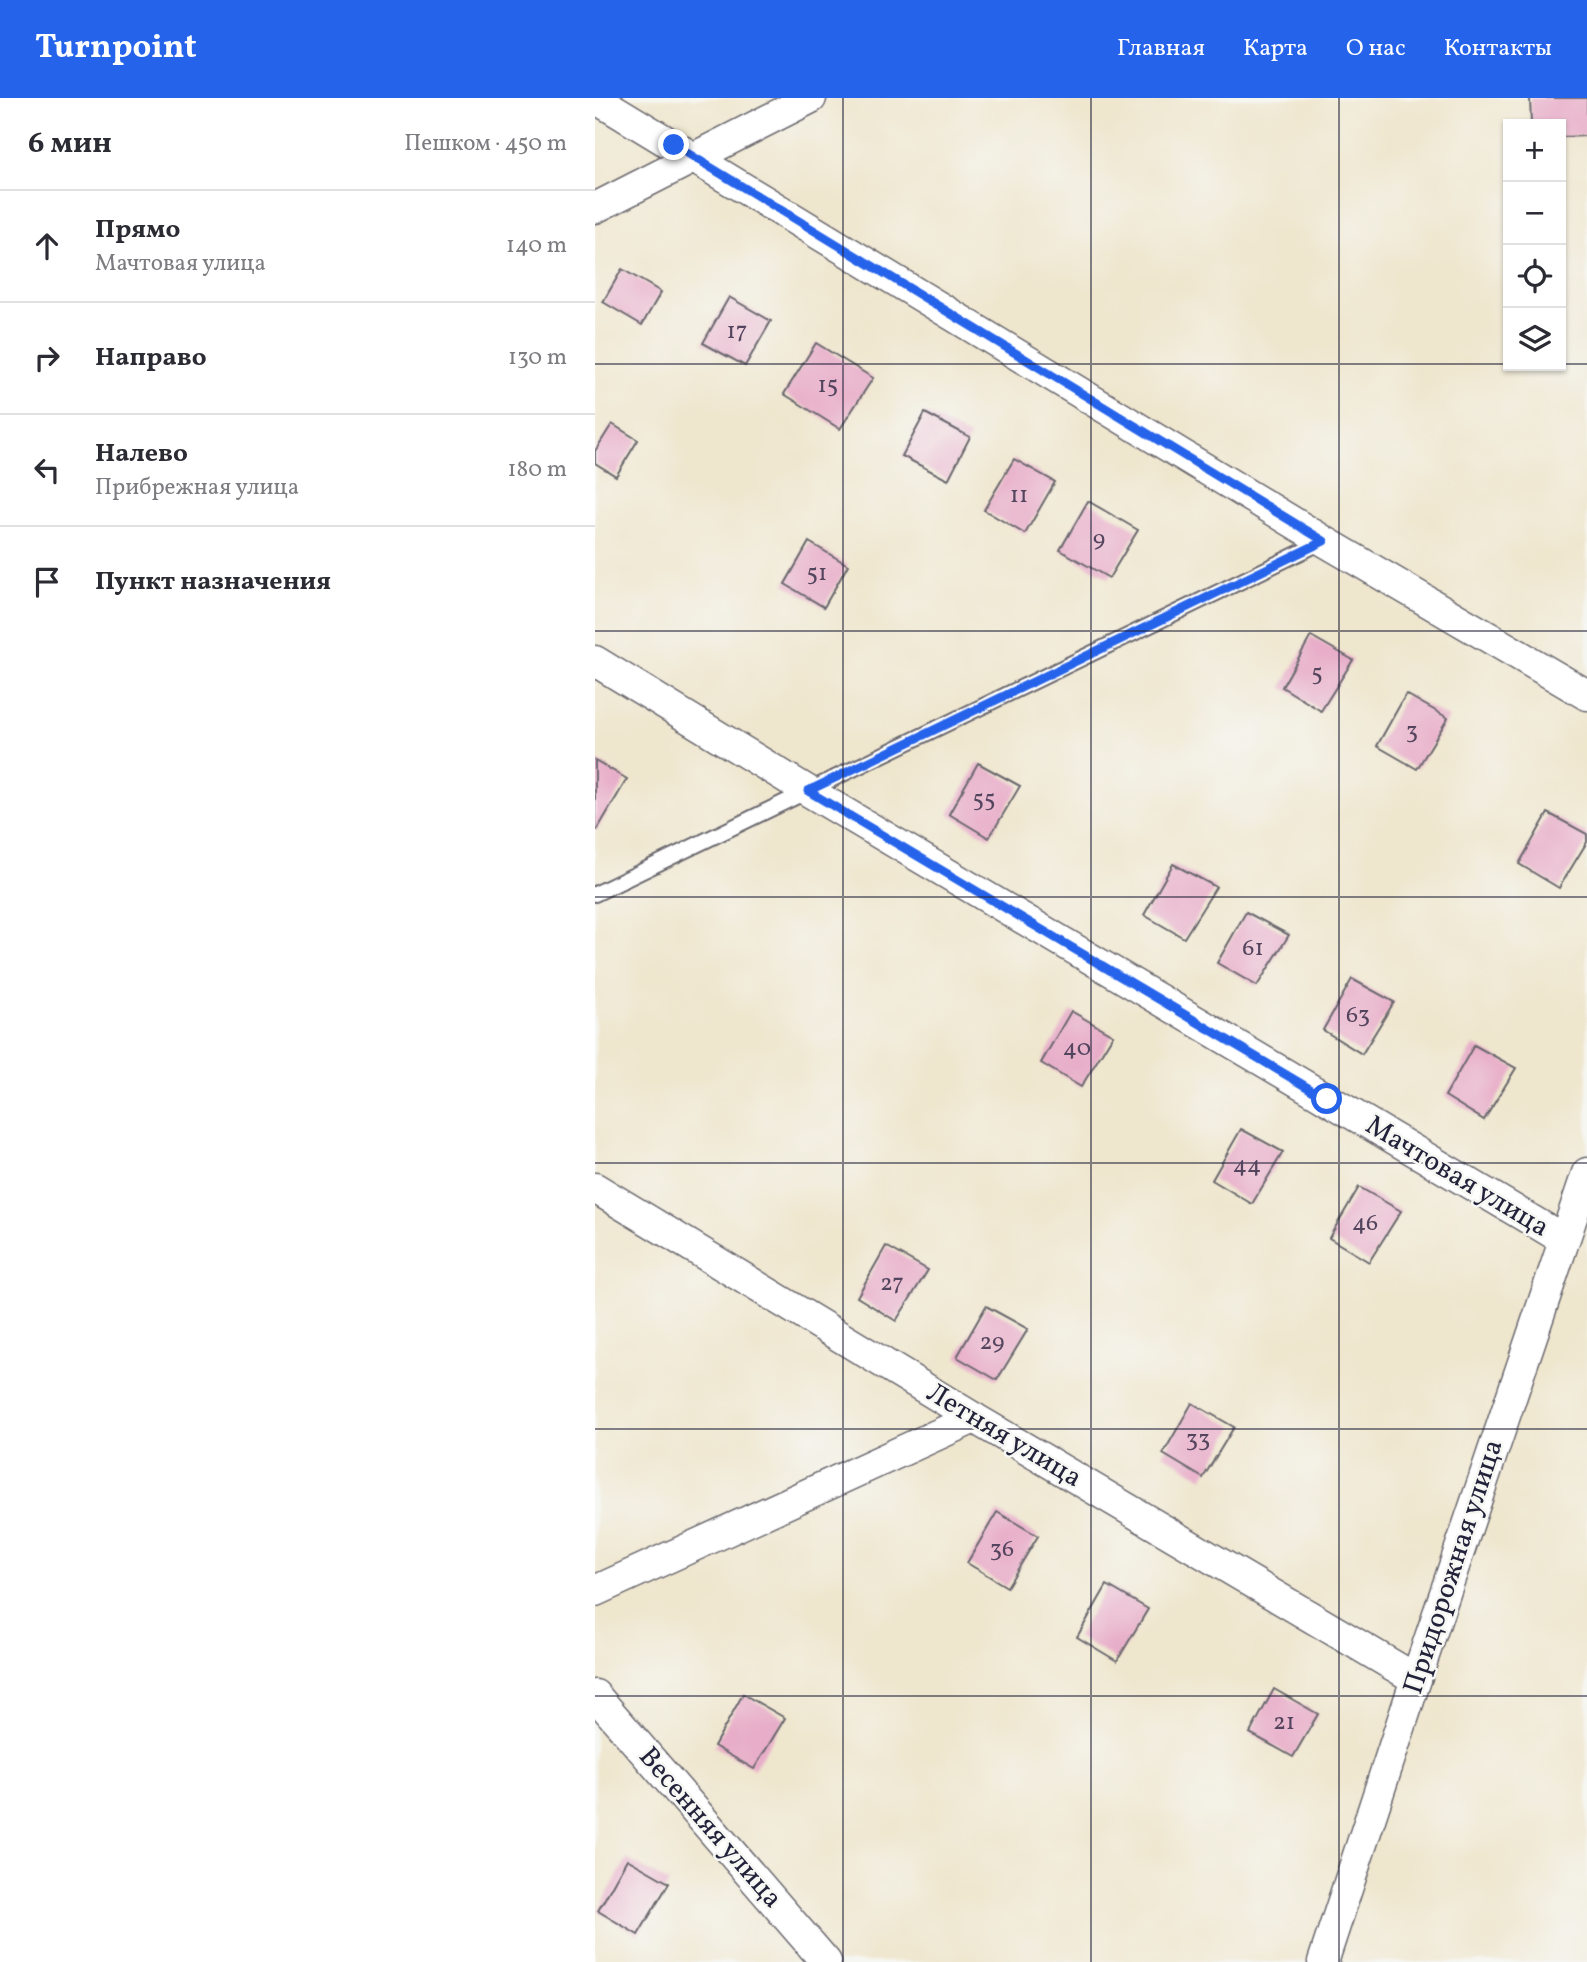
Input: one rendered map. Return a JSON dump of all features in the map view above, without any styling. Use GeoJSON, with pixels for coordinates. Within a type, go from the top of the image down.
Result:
{"type":"FeatureCollection","features":[{"type":"Feature","properties":{"kind":"street"},"geometry":{"type":"LineString","coordinates":[[595,98],[1324,541],[1587,695]]}},
{"type":"Feature","properties":{"kind":"street"},"geometry":{"type":"LineString","coordinates":[[595,208],[811,98]]}},
{"type":"Feature","properties":{"kind":"street","name":"Мачтовая улица"},"geometry":{"type":"LineString","coordinates":[[595,661],[808,791],[1563,1239]]}},
{"type":"Feature","properties":{"kind":"street","name":"Придорожная улица"},"geometry":{"type":"LineString","coordinates":[[1324,1962],[1416,1679],[1587,1173]]}},
{"type":"Feature","properties":{"kind":"street","name":"Летняя улица"},"geometry":{"type":"LineString","coordinates":[[595,1188],[974,1418],[1416,1679]]}},
{"type":"Feature","properties":{"kind":"street"},"geometry":{"type":"LineString","coordinates":[[595,1591],[974,1418]]}},
{"type":"Feature","properties":{"kind":"street","name":"Весенняя улица"},"geometry":{"type":"LineString","coordinates":[[595,1695],[826,1962]]}},
{"type":"Feature","properties":{"kind":"lane"},"geometry":{"type":"LineString","coordinates":[[595,894],[1324,541]]}},
{"type":"Feature","properties":{"kind":"building"},"geometry":{"type":"Polygon","coordinates":[[[1530,98],[1587,98],[1587,136],[1566,137],[1566,119],[1531,119],[1530,98]]]}},
{"type":"Feature","properties":{"kind":"building"},"geometry":{"type":"Polygon","coordinates":[[[622,269],[661,292],[642,325],[603,302],[622,269]]]}},
{"type":"Feature","properties":{"kind":"building"},"geometry":{"type":"Polygon","coordinates":[[[729,297],[771,321],[745,366],[703,343],[729,297]]]}},
{"type":"Feature","properties":{"kind":"building"},"geometry":{"type":"Polygon","coordinates":[[[816,343],[873,378],[840,429],[784,394],[816,343]]]}},
{"type":"Feature","properties":{"kind":"building"},"geometry":{"type":"Polygon","coordinates":[[[925,413],[970,437],[948,480],[902,456],[925,413]]]}},
{"type":"Feature","properties":{"kind":"building"},"geometry":{"type":"Polygon","coordinates":[[[612,424],[638,440],[616,476],[595,463],[595,451],[612,424]]]}},
{"type":"Feature","properties":{"kind":"building"},"geometry":{"type":"Polygon","coordinates":[[[1014,459],[1055,482],[1025,534],[984,510],[1014,459]]]}},
{"type":"Feature","properties":{"kind":"building"},"geometry":{"type":"Polygon","coordinates":[[[1088,501],[1138,530],[1109,578],[1060,550],[1088,501]]]}},
{"type":"Feature","properties":{"kind":"building"},"geometry":{"type":"Polygon","coordinates":[[[809,542],[848,565],[824,607],[785,584],[809,542]]]}},
{"type":"Feature","properties":{"kind":"building"},"geometry":{"type":"Polygon","coordinates":[[[1311,636],[1353,660],[1321,711],[1282,687],[1311,636]]]}},
{"type":"Feature","properties":{"kind":"building"},"geometry":{"type":"Polygon","coordinates":[[[1406,694],[1448,718],[1417,769],[1377,746],[1406,694]]]}},
{"type":"Feature","properties":{"kind":"building"},"geometry":{"type":"Polygon","coordinates":[[[595,760],[627,779],[597,830],[595,829],[595,760]]]}},
{"type":"Feature","properties":{"kind":"building"},"geometry":{"type":"Polygon","coordinates":[[[978,763],[1020,786],[989,838],[949,814],[978,763]]]}},
{"type":"Feature","properties":{"kind":"building"},"geometry":{"type":"Polygon","coordinates":[[[1548,813],[1587,834],[1587,842],[1559,888],[1519,864],[1548,813]]]}},
{"type":"Feature","properties":{"kind":"building"},"geometry":{"type":"Polygon","coordinates":[[[1173,864],[1216,887],[1184,938],[1144,915],[1173,864]]]}},
{"type":"Feature","properties":{"kind":"building"},"geometry":{"type":"Polygon","coordinates":[[[1246,912],[1289,935],[1257,986],[1217,963],[1246,912]]]}},
{"type":"Feature","properties":{"kind":"building"},"geometry":{"type":"Polygon","coordinates":[[[1352,979],[1394,1002],[1362,1054],[1323,1030],[1352,979]]]}},
{"type":"Feature","properties":{"kind":"building"},"geometry":{"type":"Polygon","coordinates":[[[1071,1011],[1113,1035],[1081,1087],[1041,1063],[1071,1011]]]}},
{"type":"Feature","properties":{"kind":"building"},"geometry":{"type":"Polygon","coordinates":[[[1474,1045],[1516,1068],[1484,1120],[1445,1096],[1474,1045]]]}},
{"type":"Feature","properties":{"kind":"building"},"geometry":{"type":"Polygon","coordinates":[[[1241,1129],[1283,1152],[1252,1204],[1212,1180],[1241,1129]]]}},
{"type":"Feature","properties":{"kind":"building"},"geometry":{"type":"Polygon","coordinates":[[[1359,1187],[1401,1211],[1369,1262],[1329,1238],[1359,1187]]]}},
{"type":"Feature","properties":{"kind":"building"},"geometry":{"type":"Polygon","coordinates":[[[886,1246],[928,1270],[896,1321],[857,1297],[886,1246]]]}},
{"type":"Feature","properties":{"kind":"building"},"geometry":{"type":"Polygon","coordinates":[[[986,1306],[1028,1329],[997,1380],[957,1357],[986,1306]]]}},
{"type":"Feature","properties":{"kind":"building"},"geometry":{"type":"Polygon","coordinates":[[[1192,1403],[1234,1427],[1203,1478],[1163,1454],[1192,1403]]]}},
{"type":"Feature","properties":{"kind":"building"},"geometry":{"type":"Polygon","coordinates":[[[997,1512],[1038,1536],[1007,1587],[967,1563],[997,1512]]]}},
{"type":"Feature","properties":{"kind":"building"},"geometry":{"type":"Polygon","coordinates":[[[1107,1585],[1148,1609],[1117,1661],[1077,1637],[1107,1585]]]}},
{"type":"Feature","properties":{"kind":"building"},"geometry":{"type":"Polygon","coordinates":[[[1274,1689],[1318,1714],[1293,1757],[1250,1733],[1274,1689]]]}},
{"type":"Feature","properties":{"kind":"building"},"geometry":{"type":"Polygon","coordinates":[[[743,1694],[785,1718],[754,1769],[714,1746],[743,1694]]]}},
{"type":"Feature","properties":{"kind":"building"},"geometry":{"type":"Polygon","coordinates":[[[627,1859],[669,1883],[638,1935],[598,1911],[627,1859]]]}},
{"type":"Feature","properties":{"kind":"route"},"geometry":{"type":"LineString","coordinates":[[674,145],[1324,541],[808,791],[1327,1099]]}}]}
